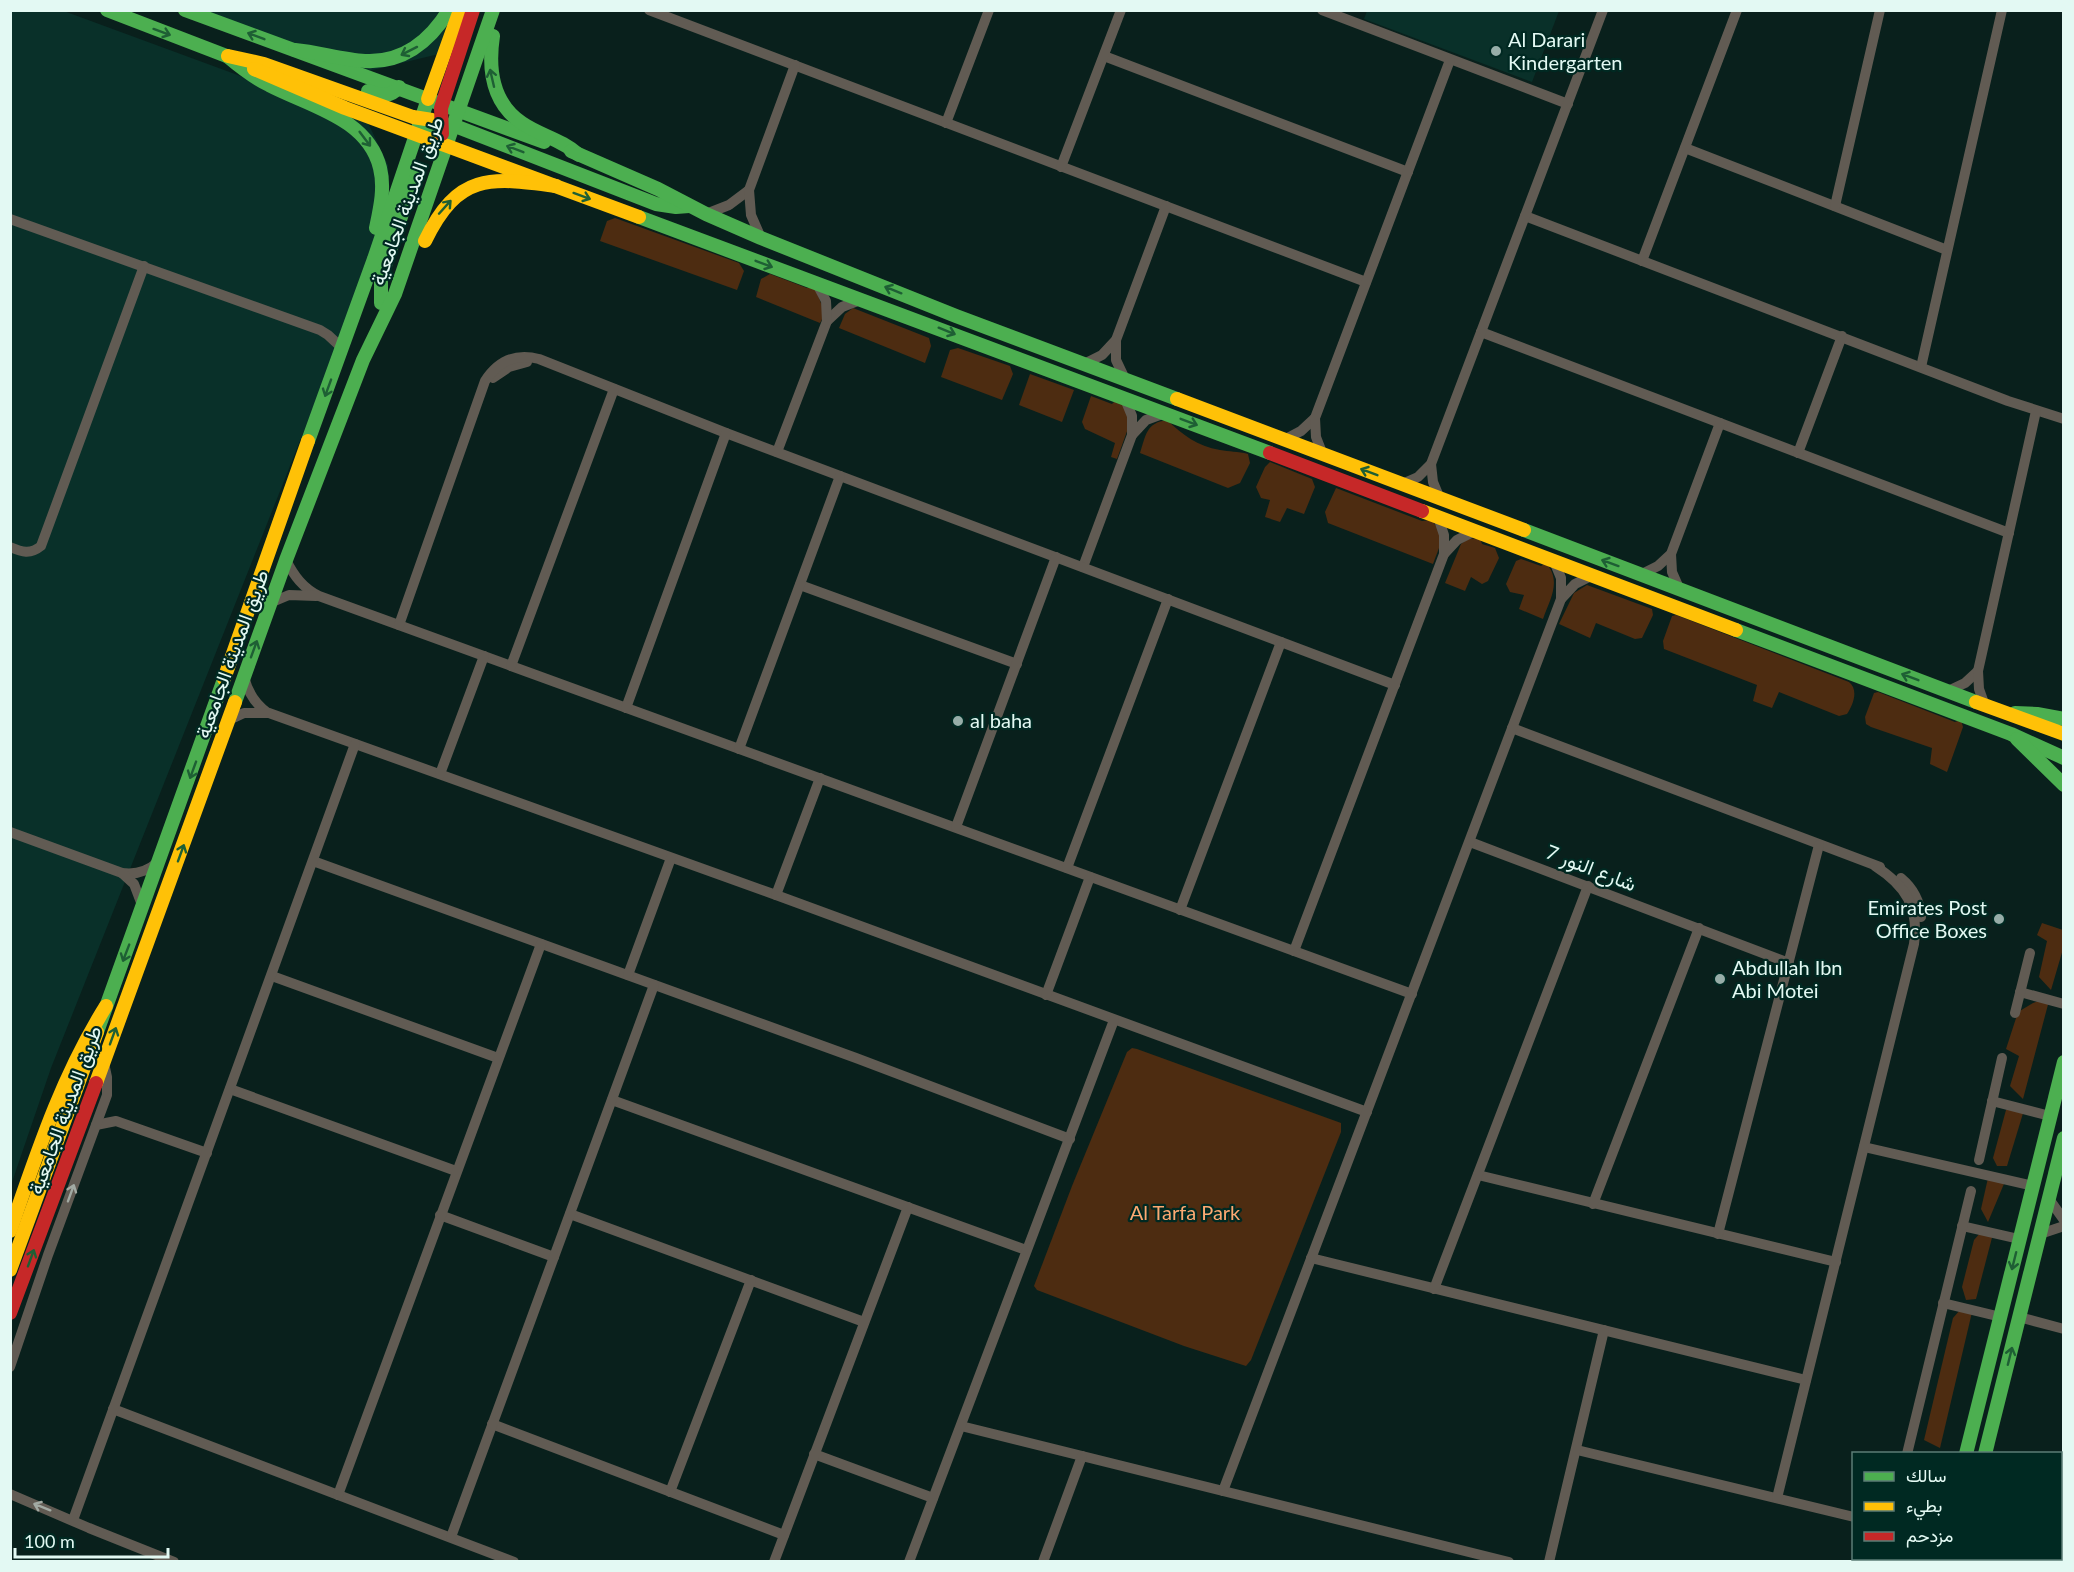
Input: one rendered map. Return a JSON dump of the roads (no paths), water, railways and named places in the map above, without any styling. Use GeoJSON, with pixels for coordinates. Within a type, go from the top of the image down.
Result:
{"type":"FeatureCollection","features":[{"type":"Feature","properties":{"kind":"main road"},"geometry":{"type":"LineString","coordinates":[[107,10],[227,56],[317,98],[417,134],[444,125]]}},
{"type":"Feature","properties":{"kind":"main road"},"geometry":{"type":"LineString","coordinates":[[185,10],[429,99],[444,125],[556,186],[1670,604],[2011,734],[2064,758]]}},
{"type":"Feature","properties":{"kind":"main road"},"geometry":{"type":"LineString","coordinates":[[295,50],[363,61],[382,61],[400,56],[417,47],[432,35],[449,10]]}},
{"type":"Feature","properties":{"kind":"main road","name":"طريق المدينة الجامعية"},"geometry":{"type":"LineString","coordinates":[[10,1270],[143,907],[255,586],[350,327],[460,10]]}},
{"type":"Feature","properties":{"kind":"main road"},"geometry":{"type":"LineString","coordinates":[[381,303],[444,125],[473,10]]}},
{"type":"Feature","properties":{"kind":"main road"},"geometry":{"type":"LineString","coordinates":[[493,10],[495,23],[489,63],[491,77],[502,105],[524,124],[552,136],[579,155]]}},
{"type":"Feature","properties":{"kind":"main road","name":"طريق المدينة الجامعية"},"geometry":{"type":"LineString","coordinates":[[10,1313],[286,560],[363,360],[395,294],[444,125],[460,110],[493,10]]}},
{"type":"Feature","properties":{"kind":"main road"},"geometry":{"type":"LineString","coordinates":[[227,56],[250,59],[444,125],[656,204],[689,206]]}},
{"type":"Feature","properties":{"kind":"main road"},"geometry":{"type":"LineString","coordinates":[[227,56],[274,88],[348,122],[370,145],[382,176],[382,192],[374,239],[374,259]]}},
{"type":"Feature","properties":{"kind":"main road"},"geometry":{"type":"LineString","coordinates":[[250,59],[261,58],[285,62],[382,96],[395,93],[399,87]]}},
{"type":"Feature","properties":{"kind":"main road"},"geometry":{"type":"LineString","coordinates":[[460,110],[579,155],[658,189],[689,206],[761,238],[1077,362],[2064,734]]}},
{"type":"Feature","properties":{"kind":"main road"},"geometry":{"type":"LineString","coordinates":[[378,326],[381,278],[414,177],[411,171],[405,170]]}},
{"type":"Feature","properties":{"kind":"main road"},"geometry":{"type":"LineString","coordinates":[[395,294],[412,269],[438,214],[466,189],[480,183],[506,180],[556,186]]}},
{"type":"Feature","properties":{"kind":"main road"},"geometry":{"type":"LineString","coordinates":[[998,351],[1009,345],[1054,360],[1077,362]]}},
{"type":"Feature","properties":{"kind":"main road"},"geometry":{"type":"LineString","coordinates":[[1670,604],[1689,604],[1719,613],[1724,610],[1723,604]]}},
{"type":"Feature","properties":{"kind":"main road"},"geometry":{"type":"LineString","coordinates":[[2007,714],[2027,713],[2064,719]]}},
{"type":"Feature","properties":{"kind":"main road"},"geometry":{"type":"LineString","coordinates":[[2011,734],[2064,785]]}},
{"type":"Feature","properties":{"kind":"main road"},"geometry":{"type":"LineString","coordinates":[[10,1231],[68,1077],[88,1034],[106,1006]]}},
{"type":"Feature","properties":{"kind":"main road"},"geometry":{"type":"LineString","coordinates":[[1967,1452],[2064,1062]]}},
{"type":"Feature","properties":{"kind":"main road"},"geometry":{"type":"LineString","coordinates":[[1986,1452],[2064,1138]]}},
{"type":"Feature","properties":{"kind":"main road"},"geometry":{"type":"LineString","coordinates":[[2040,1156],[2049,1159],[2049,1199]]}},
{"type":"Feature","properties":{"kind":"main road"},"geometry":{"type":"LineString","coordinates":[[1994,1344],[1990,1398],[1992,1401],[1999,1401]]}},
{"type":"Feature","properties":{"kind":"street"},"geometry":{"type":"LineString","coordinates":[[649,10],[1366,282]]}},
{"type":"Feature","properties":{"kind":"street"},"geometry":{"type":"LineString","coordinates":[[946,123],[989,10]]}},
{"type":"Feature","properties":{"kind":"street"},"geometry":{"type":"LineString","coordinates":[[1061,167],[1122,10]]}},
{"type":"Feature","properties":{"kind":"street"},"geometry":{"type":"LineString","coordinates":[[1322,10],[1568,104]]}},
{"type":"Feature","properties":{"kind":"street"},"geometry":{"type":"LineString","coordinates":[[1402,484],[1418,477],[1431,464],[1603,10]]}},
{"type":"Feature","properties":{"kind":"street"},"geometry":{"type":"LineString","coordinates":[[1642,261],[1737,10]]}},
{"type":"Feature","properties":{"kind":"street"},"geometry":{"type":"LineString","coordinates":[[1835,206],[1880,10]]}},
{"type":"Feature","properties":{"kind":"street"},"geometry":{"type":"LineString","coordinates":[[1921,367],[2002,10]]}},
{"type":"Feature","properties":{"kind":"street"},"geometry":{"type":"LineString","coordinates":[[1104,56],[1408,172]]}},
{"type":"Feature","properties":{"kind":"street"},"geometry":{"type":"LineString","coordinates":[[1323,455],[1316,437],[1315,418],[1450,60]]}},
{"type":"Feature","properties":{"kind":"street"},"geometry":{"type":"LineString","coordinates":[[761,238],[751,215],[749,190],[795,65]]}},
{"type":"Feature","properties":{"kind":"street"},"geometry":{"type":"LineString","coordinates":[[1685,148],[1947,249]]}},
{"type":"Feature","properties":{"kind":"street"},"geometry":{"type":"LineString","coordinates":[[706,214],[729,205],[749,190]]}},
{"type":"Feature","properties":{"kind":"street"},"geometry":{"type":"LineString","coordinates":[[1125,379],[1116,360],[1116,340],[1166,206]]}},
{"type":"Feature","properties":{"kind":"street"},"geometry":{"type":"LineString","coordinates":[[1525,216],[2036,411],[2064,419]]}},
{"type":"Feature","properties":{"kind":"street"},"geometry":{"type":"LineString","coordinates":[[10,219],[320,330],[342,348]]}},
{"type":"Feature","properties":{"kind":"street"},"geometry":{"type":"LineString","coordinates":[[10,547],[28,553],[41,546],[144,266]]}},
{"type":"Feature","properties":{"kind":"street"},"geometry":{"type":"LineString","coordinates":[[777,452],[827,321],[826,301],[818,284]]}},
{"type":"Feature","properties":{"kind":"street"},"geometry":{"type":"LineString","coordinates":[[827,321],[842,307],[860,300]]}},
{"type":"Feature","properties":{"kind":"street"},"geometry":{"type":"LineString","coordinates":[[320,330],[350,327]]}},
{"type":"Feature","properties":{"kind":"street"},"geometry":{"type":"LineString","coordinates":[[1481,332],[2009,533]]}},
{"type":"Feature","properties":{"kind":"street"},"geometry":{"type":"LineString","coordinates":[[1798,453],[1842,336]]}},
{"type":"Feature","properties":{"kind":"street"},"geometry":{"type":"LineString","coordinates":[[1077,362],[1102,355],[1116,340]]}},
{"type":"Feature","properties":{"kind":"street"},"geometry":{"type":"LineString","coordinates":[[399,626],[490,374],[502,362],[525,356],[539,359],[726,433],[1395,685]]}},
{"type":"Feature","properties":{"kind":"street"},"geometry":{"type":"LineString","coordinates":[[511,666],[614,389]]}},
{"type":"Feature","properties":{"kind":"street"},"geometry":{"type":"LineString","coordinates":[[1083,567],[1132,435],[1132,416],[1125,399]]}},
{"type":"Feature","properties":{"kind":"street"},"geometry":{"type":"LineString","coordinates":[[1985,706],[1979,689],[1978,671],[2036,411]]}},
{"type":"Feature","properties":{"kind":"street"},"geometry":{"type":"LineString","coordinates":[[1132,435],[1146,420],[1165,413]]}},
{"type":"Feature","properties":{"kind":"street"},"geometry":{"type":"LineString","coordinates":[[1284,440],[1301,432],[1315,418]]}},
{"type":"Feature","properties":{"kind":"street"},"geometry":{"type":"LineString","coordinates":[[1679,588],[1672,572],[1671,554],[1720,423]]}},
{"type":"Feature","properties":{"kind":"street"},"geometry":{"type":"LineString","coordinates":[[626,708],[726,433]]}},
{"type":"Feature","properties":{"kind":"street"},"geometry":{"type":"LineString","coordinates":[[1431,464],[1433,482],[1440,499]]}},
{"type":"Feature","properties":{"kind":"street"},"geometry":{"type":"LineString","coordinates":[[740,748],[840,476]]}},
{"type":"Feature","properties":{"kind":"street"},"geometry":{"type":"LineString","coordinates":[[1294,951],[1444,554],[1444,535],[1438,517]]}},
{"type":"Feature","properties":{"kind":"street"},"geometry":{"type":"LineString","coordinates":[[1444,554],[1457,540],[1475,531]]}},
{"type":"Feature","properties":{"kind":"street"},"geometry":{"type":"LineString","coordinates":[[1641,574],[1658,566],[1671,554]]}},
{"type":"Feature","properties":{"kind":"street"},"geometry":{"type":"LineString","coordinates":[[956,827],[1056,557]]}},
{"type":"Feature","properties":{"kind":"street"},"geometry":{"type":"LineString","coordinates":[[286,560],[296,578],[319,596],[1412,994]]}},
{"type":"Feature","properties":{"kind":"street"},"geometry":{"type":"LineString","coordinates":[[1223,1491],[1561,599],[1561,579],[1554,561]]}},
{"type":"Feature","properties":{"kind":"street"},"geometry":{"type":"LineString","coordinates":[[1561,599],[1575,584],[1593,575]]}},
{"type":"Feature","properties":{"kind":"street"},"geometry":{"type":"LineString","coordinates":[[800,585],[1017,664]]}},
{"type":"Feature","properties":{"kind":"street"},"geometry":{"type":"LineString","coordinates":[[270,603],[290,595],[319,596]]}},
{"type":"Feature","properties":{"kind":"street"},"geometry":{"type":"LineString","coordinates":[[1067,868],[1168,599]]}},
{"type":"Feature","properties":{"kind":"street"},"geometry":{"type":"LineString","coordinates":[[1180,910],[1281,642]]}},
{"type":"Feature","properties":{"kind":"street"},"geometry":{"type":"LineString","coordinates":[[440,774],[483,656]]}},
{"type":"Feature","properties":{"kind":"street"},"geometry":{"type":"LineString","coordinates":[[1948,691],[1965,683],[1978,671]]}},
{"type":"Feature","properties":{"kind":"street"},"geometry":{"type":"LineString","coordinates":[[244,677],[250,694],[261,708],[269,713],[1367,1112]]}},
{"type":"Feature","properties":{"kind":"street"},"geometry":{"type":"LineString","coordinates":[[229,720],[252,711],[269,713]]}},
{"type":"Feature","properties":{"kind":"street"},"geometry":{"type":"LineString","coordinates":[[1512,729],[1899,876],[1907,883],[1918,901],[1920,932],[1914,944],[1777,1498]]}},
{"type":"Feature","properties":{"kind":"street"},"geometry":{"type":"LineString","coordinates":[[73,1520],[355,744]]}},
{"type":"Feature","properties":{"kind":"street"},"geometry":{"type":"LineString","coordinates":[[776,896],[820,778]]}},
{"type":"Feature","properties":{"kind":"street"},"geometry":{"type":"LineString","coordinates":[[10,832],[122,873],[138,873],[153,867],[159,861]]}},
{"type":"Feature","properties":{"kind":"street","name":"شارع النور 7"},"geometry":{"type":"LineString","coordinates":[[1470,842],[1789,963]]}},
{"type":"Feature","properties":{"kind":"street"},"geometry":{"type":"LineString","coordinates":[[1718,1234],[1819,845]]}},
{"type":"Feature","properties":{"kind":"street"},"geometry":{"type":"LineString","coordinates":[[628,975],[671,858]]}},
{"type":"Feature","properties":{"kind":"street"},"geometry":{"type":"LineString","coordinates":[[313,861],[856,1058],[1070,1139]]}},
{"type":"Feature","properties":{"kind":"street"},"geometry":{"type":"LineString","coordinates":[[122,873],[138,891],[143,907]]}},
{"type":"Feature","properties":{"kind":"street"},"geometry":{"type":"LineString","coordinates":[[1046,995],[1090,877]]}},
{"type":"Feature","properties":{"kind":"street"},"geometry":{"type":"LineString","coordinates":[[1434,1289],[1588,886]]}},
{"type":"Feature","properties":{"kind":"street"},"geometry":{"type":"LineString","coordinates":[[1593,1204],[1699,928]]}},
{"type":"Feature","properties":{"kind":"street"},"geometry":{"type":"LineString","coordinates":[[338,1495],[541,944]]}},
{"type":"Feature","properties":{"kind":"street"},"geometry":{"type":"LineString","coordinates":[[2015,1013],[2030,952]]}},
{"type":"Feature","properties":{"kind":"street"},"geometry":{"type":"LineString","coordinates":[[272,976],[498,1058]]}},
{"type":"Feature","properties":{"kind":"street"},"geometry":{"type":"LineString","coordinates":[[451,1537],[654,985]]}},
{"type":"Feature","properties":{"kind":"street"},"geometry":{"type":"LineString","coordinates":[[2020,992],[2064,1004]]}},
{"type":"Feature","properties":{"kind":"street"},"geometry":{"type":"LineString","coordinates":[[909,1562],[1114,1020]]}},
{"type":"Feature","properties":{"kind":"street"},"geometry":{"type":"LineString","coordinates":[[1979,1160],[2002,1058]]}},
{"type":"Feature","properties":{"kind":"street"},"geometry":{"type":"LineString","coordinates":[[10,1367],[44,1265],[104,1103],[108,1086],[103,1062]]}},
{"type":"Feature","properties":{"kind":"street"},"geometry":{"type":"LineString","coordinates":[[230,1089],[456,1171]]}},
{"type":"Feature","properties":{"kind":"street"},"geometry":{"type":"LineString","coordinates":[[612,1100],[1026,1250]]}},
{"type":"Feature","properties":{"kind":"street"},"geometry":{"type":"LineString","coordinates":[[1992,1101],[2050,1116]]}},
{"type":"Feature","properties":{"kind":"street"},"geometry":{"type":"LineString","coordinates":[[104,1103],[116,1121]]}},
{"type":"Feature","properties":{"kind":"street"},"geometry":{"type":"LineString","coordinates":[[96,1125],[116,1121],[207,1153]]}},
{"type":"Feature","properties":{"kind":"street"},"geometry":{"type":"LineString","coordinates":[[1864,1148],[2033,1186]]}},
{"type":"Feature","properties":{"kind":"street"},"geometry":{"type":"LineString","coordinates":[[1478,1175],[1836,1262]]}},
{"type":"Feature","properties":{"kind":"street"},"geometry":{"type":"LineString","coordinates":[[1910,1452],[1943,1303],[1971,1191]]}},
{"type":"Feature","properties":{"kind":"street"},"geometry":{"type":"LineString","coordinates":[[2049,1199],[2064,1220]]}},
{"type":"Feature","properties":{"kind":"street"},"geometry":{"type":"LineString","coordinates":[[774,1562],[908,1207]]}},
{"type":"Feature","properties":{"kind":"street"},"geometry":{"type":"LineString","coordinates":[[570,1214],[864,1322]]}},
{"type":"Feature","properties":{"kind":"street"},"geometry":{"type":"LineString","coordinates":[[440,1215],[554,1257]]}},
{"type":"Feature","properties":{"kind":"street"},"geometry":{"type":"LineString","coordinates":[[1962,1226],[2019,1239]]}},
{"type":"Feature","properties":{"kind":"street"},"geometry":{"type":"LineString","coordinates":[[2040,1234],[2064,1226]]}},
{"type":"Feature","properties":{"kind":"street"},"geometry":{"type":"LineString","coordinates":[[1311,1258],[1806,1380]]}},
{"type":"Feature","properties":{"kind":"street"},"geometry":{"type":"LineString","coordinates":[[670,1492],[751,1280]]}},
{"type":"Feature","properties":{"kind":"street"},"geometry":{"type":"LineString","coordinates":[[1943,1303],[2001,1317]]}},
{"type":"Feature","properties":{"kind":"street"},"geometry":{"type":"LineString","coordinates":[[2019,1317],[2064,1329]]}},
{"type":"Feature","properties":{"kind":"street"},"geometry":{"type":"LineString","coordinates":[[1549,1562],[1604,1330]]}},
{"type":"Feature","properties":{"kind":"street"},"geometry":{"type":"LineString","coordinates":[[113,1409],[451,1537],[496,1558],[514,1562]]}},
{"type":"Feature","properties":{"kind":"street"},"geometry":{"type":"LineString","coordinates":[[492,1424],[784,1535]]}},
{"type":"Feature","properties":{"kind":"street"},"geometry":{"type":"LineString","coordinates":[[961,1426],[1509,1562]]}},
{"type":"Feature","properties":{"kind":"street"},"geometry":{"type":"LineString","coordinates":[[1577,1450],[1852,1517]]}},
{"type":"Feature","properties":{"kind":"street"},"geometry":{"type":"LineString","coordinates":[[814,1454],[933,1498]]}},
{"type":"Feature","properties":{"kind":"street"},"geometry":{"type":"LineString","coordinates":[[1043,1562],[1082,1456]]}},
{"type":"Feature","properties":{"kind":"street"},"geometry":{"type":"LineString","coordinates":[[10,1494],[104,1535],[174,1562]]}},
{"type":"Feature","properties":{"kind":"place","name":"Al Darari Kindergarten"},"geometry":{"type":"Point","coordinates":[1496,51]}},
{"type":"Feature","properties":{"kind":"place","name":"al baha"},"geometry":{"type":"Point","coordinates":[958,721]}},
{"type":"Feature","properties":{"kind":"place","name":"Emirates Post Office Boxes"},"geometry":{"type":"Point","coordinates":[1999,919]}},
{"type":"Feature","properties":{"kind":"place","name":"Abdullah Ibn Abi Motei"},"geometry":{"type":"Point","coordinates":[1720,979]}},
{"type":"Feature","properties":{"kind":"park label","name":"Al Tarfa Park"},"geometry":{"type":"Point","coordinates":[1185,1213]}}]}
